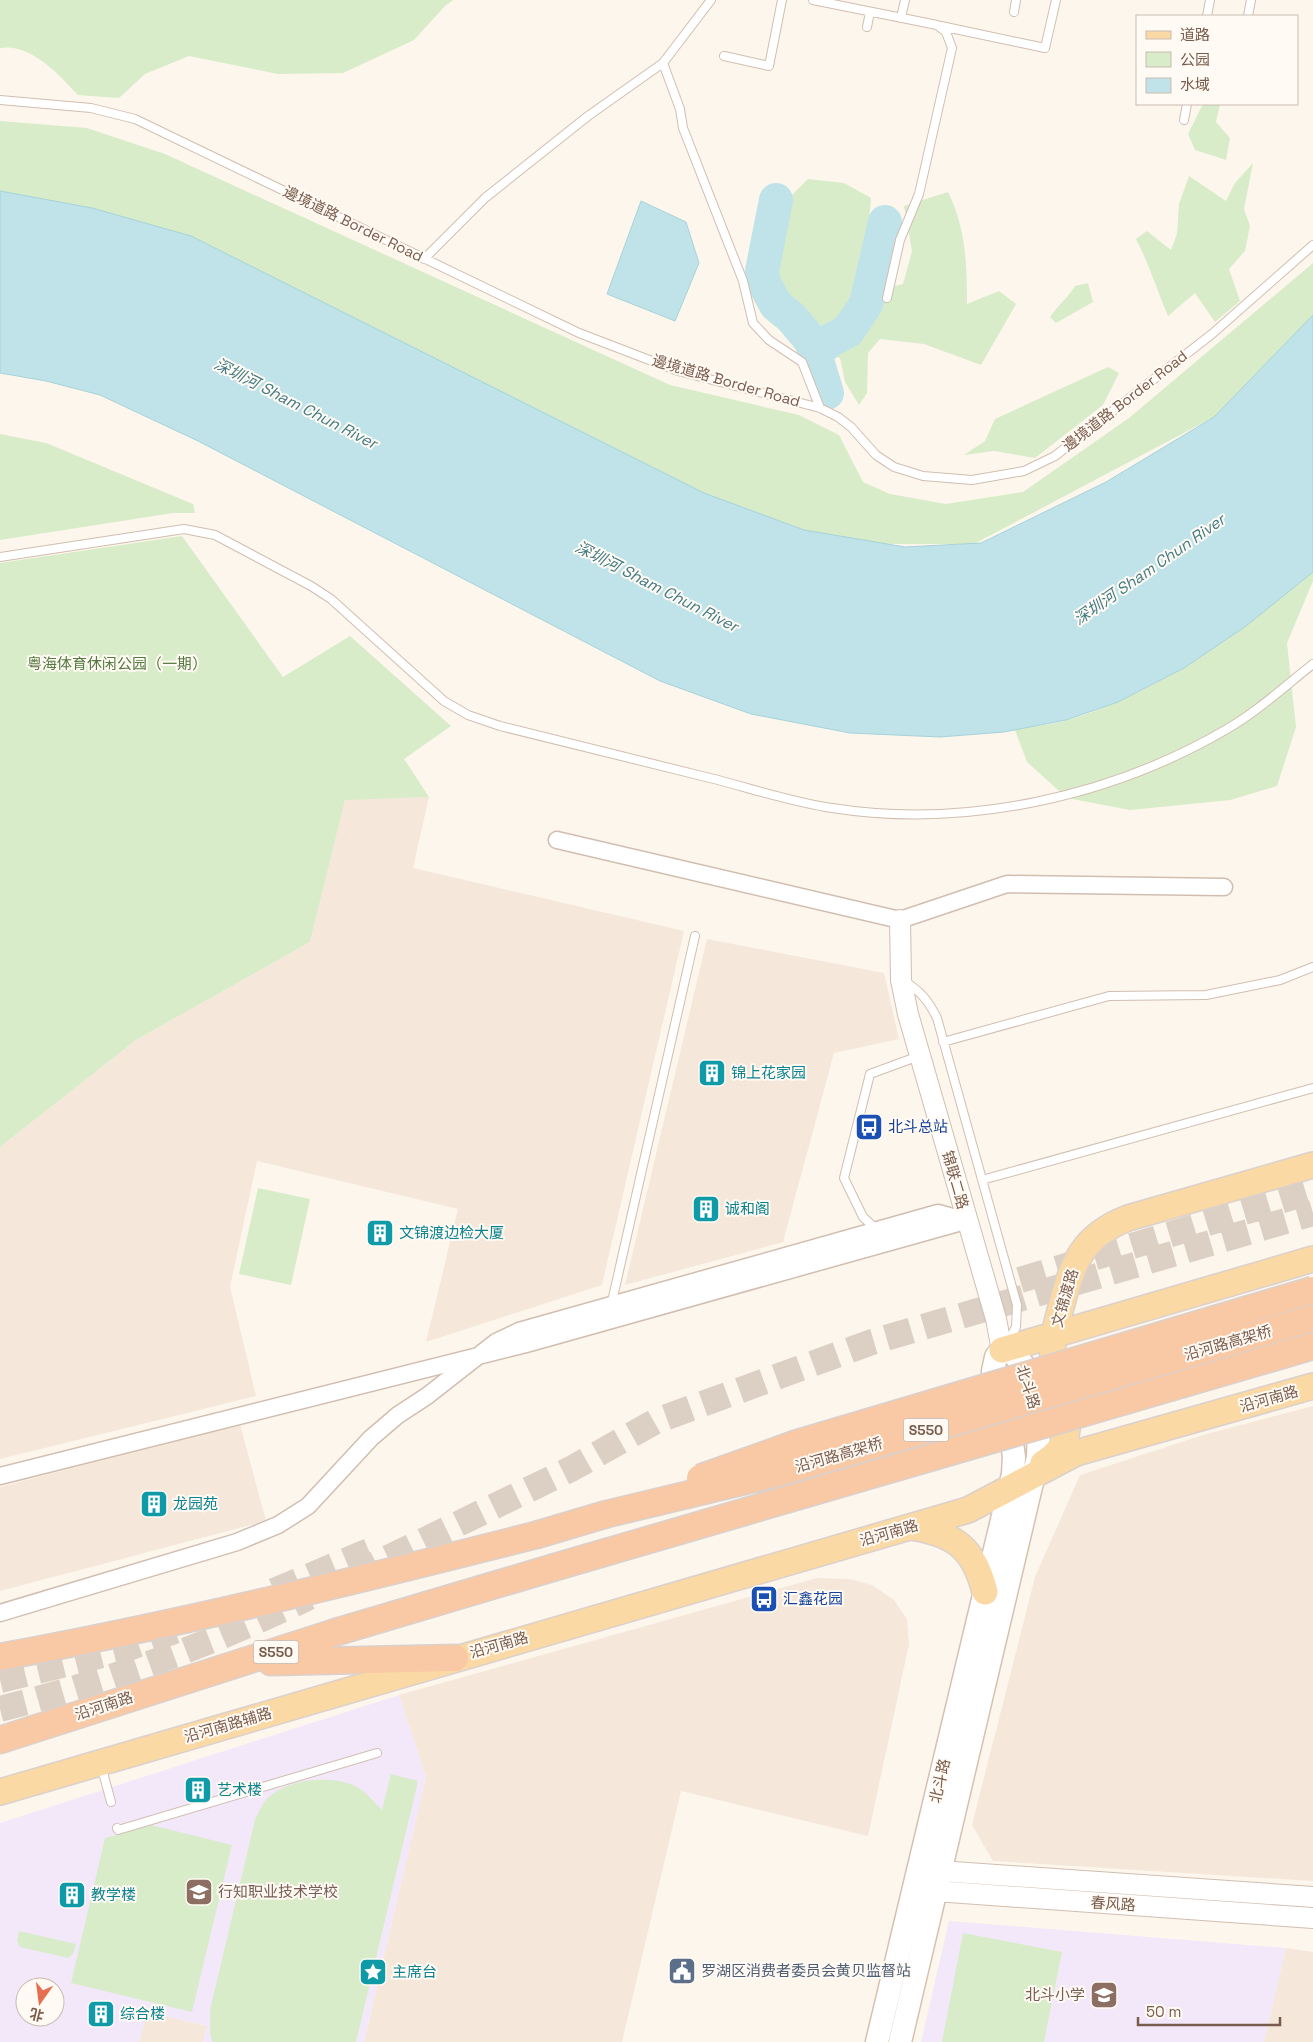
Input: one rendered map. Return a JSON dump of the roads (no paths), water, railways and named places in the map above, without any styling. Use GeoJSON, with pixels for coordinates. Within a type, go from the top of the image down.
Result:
{"type":"FeatureCollection","features":[{"type":"Feature","properties":{"kind":"highway"},"geometry":{"type":"LineString","coordinates":[[607,1514],[757,1456],[1313,1290]]}},
{"type":"Feature","properties":{"kind":"highway","name":"沿河路高架桥"},"geometry":{"type":"LineString","coordinates":[[0,1657],[107,1637],[289,1597],[536,1535],[607,1514],[774,1474],[1313,1318]]}},
{"type":"Feature","properties":{"kind":"highway","name":"沿河路高架桥"},"geometry":{"type":"LineString","coordinates":[[552,1568],[1313,1346]]}},
{"type":"Feature","properties":{"kind":"highway","name":"沿河南路"},"geometry":{"type":"LineString","coordinates":[[0,1740],[243,1662],[552,1568]]}},
{"type":"Feature","properties":{"kind":"highway"},"geometry":{"type":"LineString","coordinates":[[243,1662],[455,1658]]}},
{"type":"Feature","properties":{"kind":"main road","name":"文锦渡路"},"geometry":{"type":"LineString","coordinates":[[1023,1476],[1051,1458],[1063,1446],[1068,1430],[1068,1414],[1053,1356],[1054,1334],[1070,1274],[1077,1258],[1087,1244],[1100,1232],[1128,1218],[1313,1165]]}},
{"type":"Feature","properties":{"kind":"main road"},"geometry":{"type":"LineString","coordinates":[[1002,1350],[1313,1259]]}},
{"type":"Feature","properties":{"kind":"main road","name":"北斗路"},"geometry":{"type":"LineString","coordinates":[[877,2042],[927,1880],[1023,1476],[1014,1457],[1011,1436],[993,1371],[996,1356],[1002,1350],[1010,1351],[1022,1363],[1040,1432],[1023,1476],[985,1592],[927,1880],[900,2042]]}},
{"type":"Feature","properties":{"kind":"main road","name":"沿河南路"},"geometry":{"type":"LineString","coordinates":[[455,1658],[968,1510],[1023,1476],[1076,1453],[1313,1386]]}},
{"type":"Feature","properties":{"kind":"main road"},"geometry":{"type":"LineString","coordinates":[[911,1527],[932,1530],[948,1537],[962,1547],[973,1558],[985,1592]]}},
{"type":"Feature","properties":{"kind":"main road","name":"沿河南路辅路"},"geometry":{"type":"LineString","coordinates":[[0,1792],[455,1658]]}},
{"type":"Feature","properties":{"kind":"street"},"geometry":{"type":"LineString","coordinates":[[556,840],[900,920],[1007,884],[1224,887]]}},
{"type":"Feature","properties":{"kind":"street","name":"锦联二路"},"geometry":{"type":"LineString","coordinates":[[900,920],[901,980],[908,1014],[1002,1350]]}},
{"type":"Feature","properties":{"kind":"street"},"geometry":{"type":"LineString","coordinates":[[610,1313],[877,1230],[938,1213],[967,1221]]}},
{"type":"Feature","properties":{"kind":"street"},"geometry":{"type":"LineString","coordinates":[[0,1613],[237,1542],[278,1525],[308,1506],[371,1438],[496,1342],[519,1331],[610,1313],[967,1221]]}},
{"type":"Feature","properties":{"kind":"street"},"geometry":{"type":"LineString","coordinates":[[0,1476],[478,1356]]}},
{"type":"Feature","properties":{"kind":"street","name":"春风路"},"geometry":{"type":"LineString","coordinates":[[927,1880],[1313,1897]]}},
{"type":"Feature","properties":{"kind":"street","name":"春风路"},"geometry":{"type":"LineString","coordinates":[[927,1880],[1313,1918]]}},
{"type":"Feature","properties":{"kind":"lane"},"geometry":{"type":"LineString","coordinates":[[424,259],[485,198],[588,116],[663,63],[712,0]]}},
{"type":"Feature","properties":{"kind":"lane"},"geometry":{"type":"LineString","coordinates":[[724,56],[769,66],[782,0]]}},
{"type":"Feature","properties":{"kind":"lane"},"geometry":{"type":"LineString","coordinates":[[813,0],[1045,48],[1056,0]]}},
{"type":"Feature","properties":{"kind":"lane"},"geometry":{"type":"LineString","coordinates":[[901,18],[905,0]]}},
{"type":"Feature","properties":{"kind":"lane"},"geometry":{"type":"LineString","coordinates":[[1014,12],[1016,0]]}},
{"type":"Feature","properties":{"kind":"lane"},"geometry":{"type":"LineString","coordinates":[[1206,15],[1210,0]]}},
{"type":"Feature","properties":{"kind":"lane"},"geometry":{"type":"LineString","coordinates":[[1248,15],[1251,0]]}},
{"type":"Feature","properties":{"kind":"lane"},"geometry":{"type":"LineString","coordinates":[[867,27],[870,12]]}},
{"type":"Feature","properties":{"kind":"lane"},"geometry":{"type":"LineString","coordinates":[[887,298],[900,240],[919,194],[952,48],[946,32],[937,26]]}},
{"type":"Feature","properties":{"kind":"lane"},"geometry":{"type":"LineString","coordinates":[[663,63],[680,109],[683,128],[743,281],[753,323],[768,340],[802,362],[820,408]]}},
{"type":"Feature","properties":{"kind":"lane","name":"邊境道路 Border Road"},"geometry":{"type":"LineString","coordinates":[[0,100],[91,108],[135,119],[579,333],[678,371],[820,408],[838,417],[851,427],[876,455],[894,467],[923,476],[972,480],[1024,471],[1055,456],[1212,334],[1313,245]]}},
{"type":"Feature","properties":{"kind":"lane"},"geometry":{"type":"LineString","coordinates":[[1184,120],[1187,105]]}},
{"type":"Feature","properties":{"kind":"lane"},"geometry":{"type":"LineString","coordinates":[[0,557],[184,529],[200,530],[215,535],[290,573],[331,598],[444,701],[468,715],[500,726],[831,808],[905,814],[973,812],[1040,801],[1108,782],[1169,759],[1228,729],[1313,664]]}},
{"type":"Feature","properties":{"kind":"lane"},"geometry":{"type":"LineString","coordinates":[[610,1313],[695,936]]}},
{"type":"Feature","properties":{"kind":"lane"},"geometry":{"type":"LineString","coordinates":[[943,1042],[1110,996],[1206,994],[1238,990],[1280,980],[1313,967]]}},
{"type":"Feature","properties":{"kind":"lane"},"geometry":{"type":"LineString","coordinates":[[901,980],[916,988],[929,1002],[937,1018],[1017,1305],[1016,1327],[1002,1350]]}},
{"type":"Feature","properties":{"kind":"lane"},"geometry":{"type":"LineString","coordinates":[[891,1242],[862,1217],[844,1178],[870,1074],[920,1056]]}},
{"type":"Feature","properties":{"kind":"lane"},"geometry":{"type":"LineString","coordinates":[[982,1180],[1313,1088]]}},
{"type":"Feature","properties":{"kind":"lane"},"geometry":{"type":"LineString","coordinates":[[117,1828],[118,1830],[378,1753]]}},
{"type":"Feature","properties":{"kind":"lane"},"geometry":{"type":"LineString","coordinates":[[101,1763],[111,1802]]}},
{"type":"Feature","properties":{"kind":"water","name":"深圳河 Sham Chun River"},"geometry":{"type":"Polygon","coordinates":[[[0,191],[92,208],[191,236],[704,493],[804,530],[905,547],[981,543],[1106,482],[1214,417],[1313,315],[1313,572],[1246,626],[1184,668],[1118,702],[1066,720],[1004,732],[940,737],[850,733],[751,714],[660,681],[198,441],[100,395],[46,381],[0,373],[0,191]]]}},
{"type":"Feature","properties":{"kind":"water"},"geometry":{"type":"Polygon","coordinates":[[[641,201],[686,222],[699,263],[675,321],[607,294],[641,201]]]}},
{"type":"Feature","properties":{"kind":"waterway"},"geometry":{"type":"LineString","coordinates":[[776,200],[762,271],[764,283],[776,305],[791,317],[811,341],[827,393]]}},
{"type":"Feature","properties":{"kind":"waterway"},"geometry":{"type":"LineString","coordinates":[[814,354],[831,340],[848,331],[866,304],[885,222]]}},
{"type":"Feature","properties":{"kind":"tunnel"},"geometry":{"type":"LineString","coordinates":[[1020,1280],[1313,1191]]}},
{"type":"Feature","properties":{"kind":"tunnel"},"geometry":{"type":"LineString","coordinates":[[353,1575],[571,1469],[656,1421],[872,1342],[1313,1213]]}},
{"type":"Feature","properties":{"kind":"tunnel"},"geometry":{"type":"LineString","coordinates":[[274,1591],[369,1551]]}},
{"type":"Feature","properties":{"kind":"tunnel"},"geometry":{"type":"LineString","coordinates":[[0,1709],[80,1687],[158,1661],[234,1631],[309,1597]]}},
{"type":"Feature","properties":{"kind":"tunnel"},"geometry":{"type":"LineString","coordinates":[[0,1680],[123,1650],[180,1629]]}},
{"type":"Feature","properties":{"kind":"place","name":"锦上花家园"},"geometry":{"type":"Point","coordinates":[712,1073]}},
{"type":"Feature","properties":{"kind":"place","name":"北斗总站"},"geometry":{"type":"Point","coordinates":[869,1127]}},
{"type":"Feature","properties":{"kind":"place","name":"诚和阁"},"geometry":{"type":"Point","coordinates":[706,1209]}},
{"type":"Feature","properties":{"kind":"place","name":"文锦渡边检大厦"},"geometry":{"type":"Point","coordinates":[380,1233]}},
{"type":"Feature","properties":{"kind":"place","name":"龙园苑"},"geometry":{"type":"Point","coordinates":[154,1504]}},
{"type":"Feature","properties":{"kind":"place","name":"汇鑫花园"},"geometry":{"type":"Point","coordinates":[764,1599]}},
{"type":"Feature","properties":{"kind":"place","name":"艺术楼"},"geometry":{"type":"Point","coordinates":[198,1790]}},
{"type":"Feature","properties":{"kind":"place","name":"行知职业技术学校"},"geometry":{"type":"Point","coordinates":[199,1892]}},
{"type":"Feature","properties":{"kind":"place","name":"教学楼"},"geometry":{"type":"Point","coordinates":[72,1895]}},
{"type":"Feature","properties":{"kind":"place","name":"罗湖区消费者委员会黄贝监督站"},"geometry":{"type":"Point","coordinates":[682,1971]}},
{"type":"Feature","properties":{"kind":"place","name":"主席台"},"geometry":{"type":"Point","coordinates":[373,1972]}},
{"type":"Feature","properties":{"kind":"place","name":"北斗小学"},"geometry":{"type":"Point","coordinates":[1104,1995]}},
{"type":"Feature","properties":{"kind":"place","name":"综合楼"},"geometry":{"type":"Point","coordinates":[101,2014]}},
{"type":"Feature","properties":{"kind":"park label","name":"粤海体育休闲公园（一期）"},"geometry":{"type":"Point","coordinates":[117,664]}}]}
